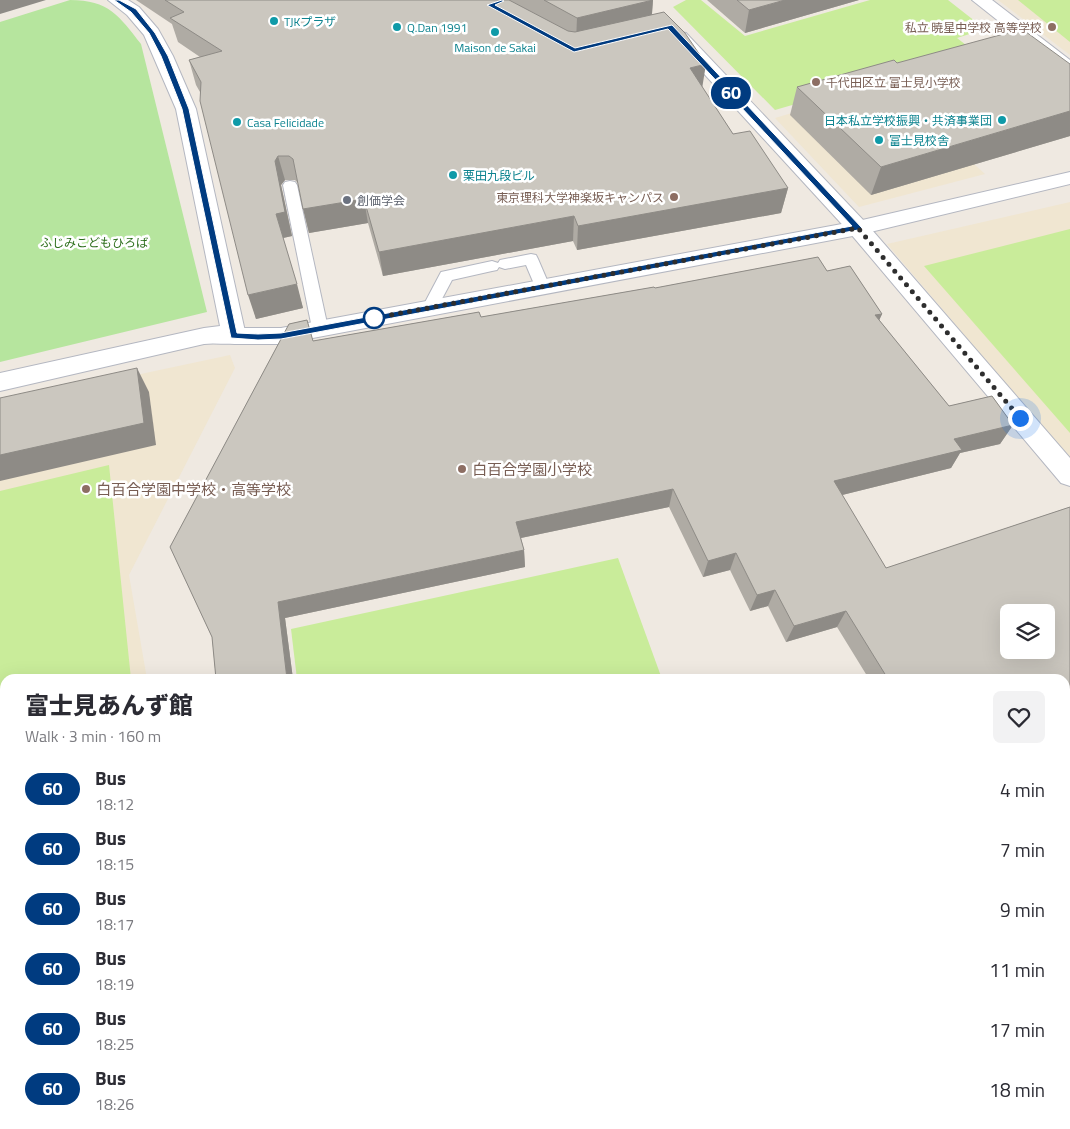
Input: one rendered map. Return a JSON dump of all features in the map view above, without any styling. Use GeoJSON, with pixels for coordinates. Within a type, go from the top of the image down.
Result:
{"type":"FeatureCollection","features":[{"type":"Feature","properties":{"kind":"street"},"geometry":{"type":"LineString","coordinates":[[117,0],[134,11],[152,33],[164,56],[186,109],[234,336]]}},
{"type":"Feature","properties":{"kind":"street"},"geometry":{"type":"LineString","coordinates":[[981,0],[1070,69]]}},
{"type":"Feature","properties":{"kind":"street"},"geometry":{"type":"LineString","coordinates":[[670,27],[858,228],[1070,476]]}},
{"type":"Feature","properties":{"kind":"street"},"geometry":{"type":"LineString","coordinates":[[0,382],[204,336],[217,334],[258,337],[281,336],[858,228],[1070,178]]}},
{"type":"Feature","properties":{"kind":"lane"},"geometry":{"type":"LineString","coordinates":[[290,185],[320,328]]}},
{"type":"Feature","properties":{"kind":"lane"},"geometry":{"type":"LineString","coordinates":[[430,308],[446,276],[498,265],[531,259],[542,287]]}},
{"type":"Feature","properties":{"kind":"shaded area","name":"私立 暁星中学校 高等学校"},"geometry":{"type":"Polygon","coordinates":[[[998,0],[1070,0],[1070,55],[998,0]]]}},
{"type":"Feature","properties":{"kind":"shaded area","name":"富士見校舎"},"geometry":{"type":"Polygon","coordinates":[[[886,85],[985,174],[859,207],[775,118],[886,85]]]}},
{"type":"Feature","properties":{"kind":"shaded area"},"geometry":{"type":"Polygon","coordinates":[[[1070,202],[1070,460],[887,244],[1070,202]]]}},
{"type":"Feature","properties":{"kind":"shaded area","name":"白百合学園中学校・高等学校"},"geometry":{"type":"Polygon","coordinates":[[[230,355],[235,368],[129,575],[146,674],[0,674],[0,404],[230,355]]]}},
{"type":"Feature","properties":{"kind":"green space","name":"ふじみこどもひろば"},"geometry":{"type":"Polygon","coordinates":[[[70,0],[94,3],[104,7],[126,25],[141,44],[207,312],[0,362],[0,22],[70,0]]]}},
{"type":"Feature","properties":{"kind":"green space","name":"千代田区立 富士見小学校"},"geometry":{"type":"Polygon","coordinates":[[[686,0],[701,0],[745,36],[870,0],[948,0],[985,29],[957,38],[975,52],[775,110],[673,7],[686,0]]]}},
{"type":"Feature","properties":{"kind":"green space"},"geometry":{"type":"Polygon","coordinates":[[[1018,0],[1070,0],[1070,42],[1018,0]]]}},
{"type":"Feature","properties":{"kind":"green space"},"geometry":{"type":"Polygon","coordinates":[[[1070,229],[1070,433],[924,266],[1070,229]]]}},
{"type":"Feature","properties":{"kind":"green space"},"geometry":{"type":"Polygon","coordinates":[[[109,465],[130,674],[0,674],[0,491],[109,465]]]}},
{"type":"Feature","properties":{"kind":"green space"},"geometry":{"type":"Polygon","coordinates":[[[618,558],[660,674],[296,674],[291,629],[618,558]]]}},
{"type":"Feature","properties":{"kind":"building"},"geometry":{"type":"Polygon","coordinates":[[[165,0],[509,0],[568,31],[575,32],[664,12],[685,33],[706,64],[690,68],[733,134],[750,131],[788,188],[578,226],[574,216],[379,252],[364,199],[303,209],[293,159],[289,156],[278,156],[275,161],[285,212],[276,214],[297,284],[248,295],[200,101],[201,82],[189,60],[222,51],[170,18],[184,12],[165,0]]]}},
{"type":"Feature","properties":{"kind":"building"},"geometry":{"type":"Polygon","coordinates":[[[544,0],[653,0],[577,18],[544,0]]]}},
{"type":"Feature","properties":{"kind":"building"},"geometry":{"type":"Polygon","coordinates":[[[737,0],[785,0],[749,10],[737,0]]]}},
{"type":"Feature","properties":{"kind":"building"},"geometry":{"type":"Polygon","coordinates":[[[1022,29],[1070,64],[1070,111],[881,167],[797,87],[894,60],[897,63],[1022,29]]]}},
{"type":"Feature","properties":{"kind":"building"},"geometry":{"type":"Polygon","coordinates":[[[818,257],[827,271],[850,266],[882,314],[875,315],[949,406],[992,396],[1013,425],[954,439],[962,450],[834,481],[886,568],[1070,507],[1070,674],[885,674],[846,611],[794,626],[775,590],[757,595],[736,553],[708,561],[673,489],[516,522],[524,550],[278,602],[286,674],[216,674],[212,637],[170,547],[289,324],[307,320],[313,341],[479,312],[481,317],[655,288],[818,257]]]}},
{"type":"Feature","properties":{"kind":"building"},"geometry":{"type":"Polygon","coordinates":[[[137,368],[144,423],[0,455],[0,398],[137,368]]]}},
{"type":"Feature","properties":{"kind":"bus line","name":"60"},"geometry":{"type":"LineString","coordinates":[[117,0],[134,11],[152,33],[164,56],[186,109],[234,336],[281,336],[858,228],[670,27],[574,50],[490,5],[502,0]]}},
{"type":"Feature","properties":{"kind":"place","name":"TJKプラザ"},"geometry":{"type":"Point","coordinates":[274,21]}},
{"type":"Feature","properties":{"kind":"place","name":"Q.Dan 1991"},"geometry":{"type":"Point","coordinates":[397,27]}},
{"type":"Feature","properties":{"kind":"place","name":"私立 暁星中学校 高等学校"},"geometry":{"type":"Point","coordinates":[1052,27]}},
{"type":"Feature","properties":{"kind":"place","name":"Maison de Sakai"},"geometry":{"type":"Point","coordinates":[495,32]}},
{"type":"Feature","properties":{"kind":"place","name":"千代田区立 富士見小学校"},"geometry":{"type":"Point","coordinates":[816,82]}},
{"type":"Feature","properties":{"kind":"place","name":"日本私立学校振興・共済事業団"},"geometry":{"type":"Point","coordinates":[1002,120]}},
{"type":"Feature","properties":{"kind":"place","name":"Casa Felicidade"},"geometry":{"type":"Point","coordinates":[237,122]}},
{"type":"Feature","properties":{"kind":"place","name":"富士見校舎"},"geometry":{"type":"Point","coordinates":[879,140]}},
{"type":"Feature","properties":{"kind":"place","name":"栗田九段ビル"},"geometry":{"type":"Point","coordinates":[453,175]}},
{"type":"Feature","properties":{"kind":"place","name":"東京理科大学神楽坂キャンパス"},"geometry":{"type":"Point","coordinates":[674,197]}},
{"type":"Feature","properties":{"kind":"place","name":"創価学会"},"geometry":{"type":"Point","coordinates":[347,200]}},
{"type":"Feature","properties":{"kind":"place","name":"白百合学園小学校"},"geometry":{"type":"Point","coordinates":[462,469]}},
{"type":"Feature","properties":{"kind":"place","name":"白百合学園中学校・高等学校"},"geometry":{"type":"Point","coordinates":[86,489]}},
{"type":"Feature","properties":{"kind":"route"},"geometry":{"type":"LineString","coordinates":[[374,318],[858,228],[1020,418]]}}]}
